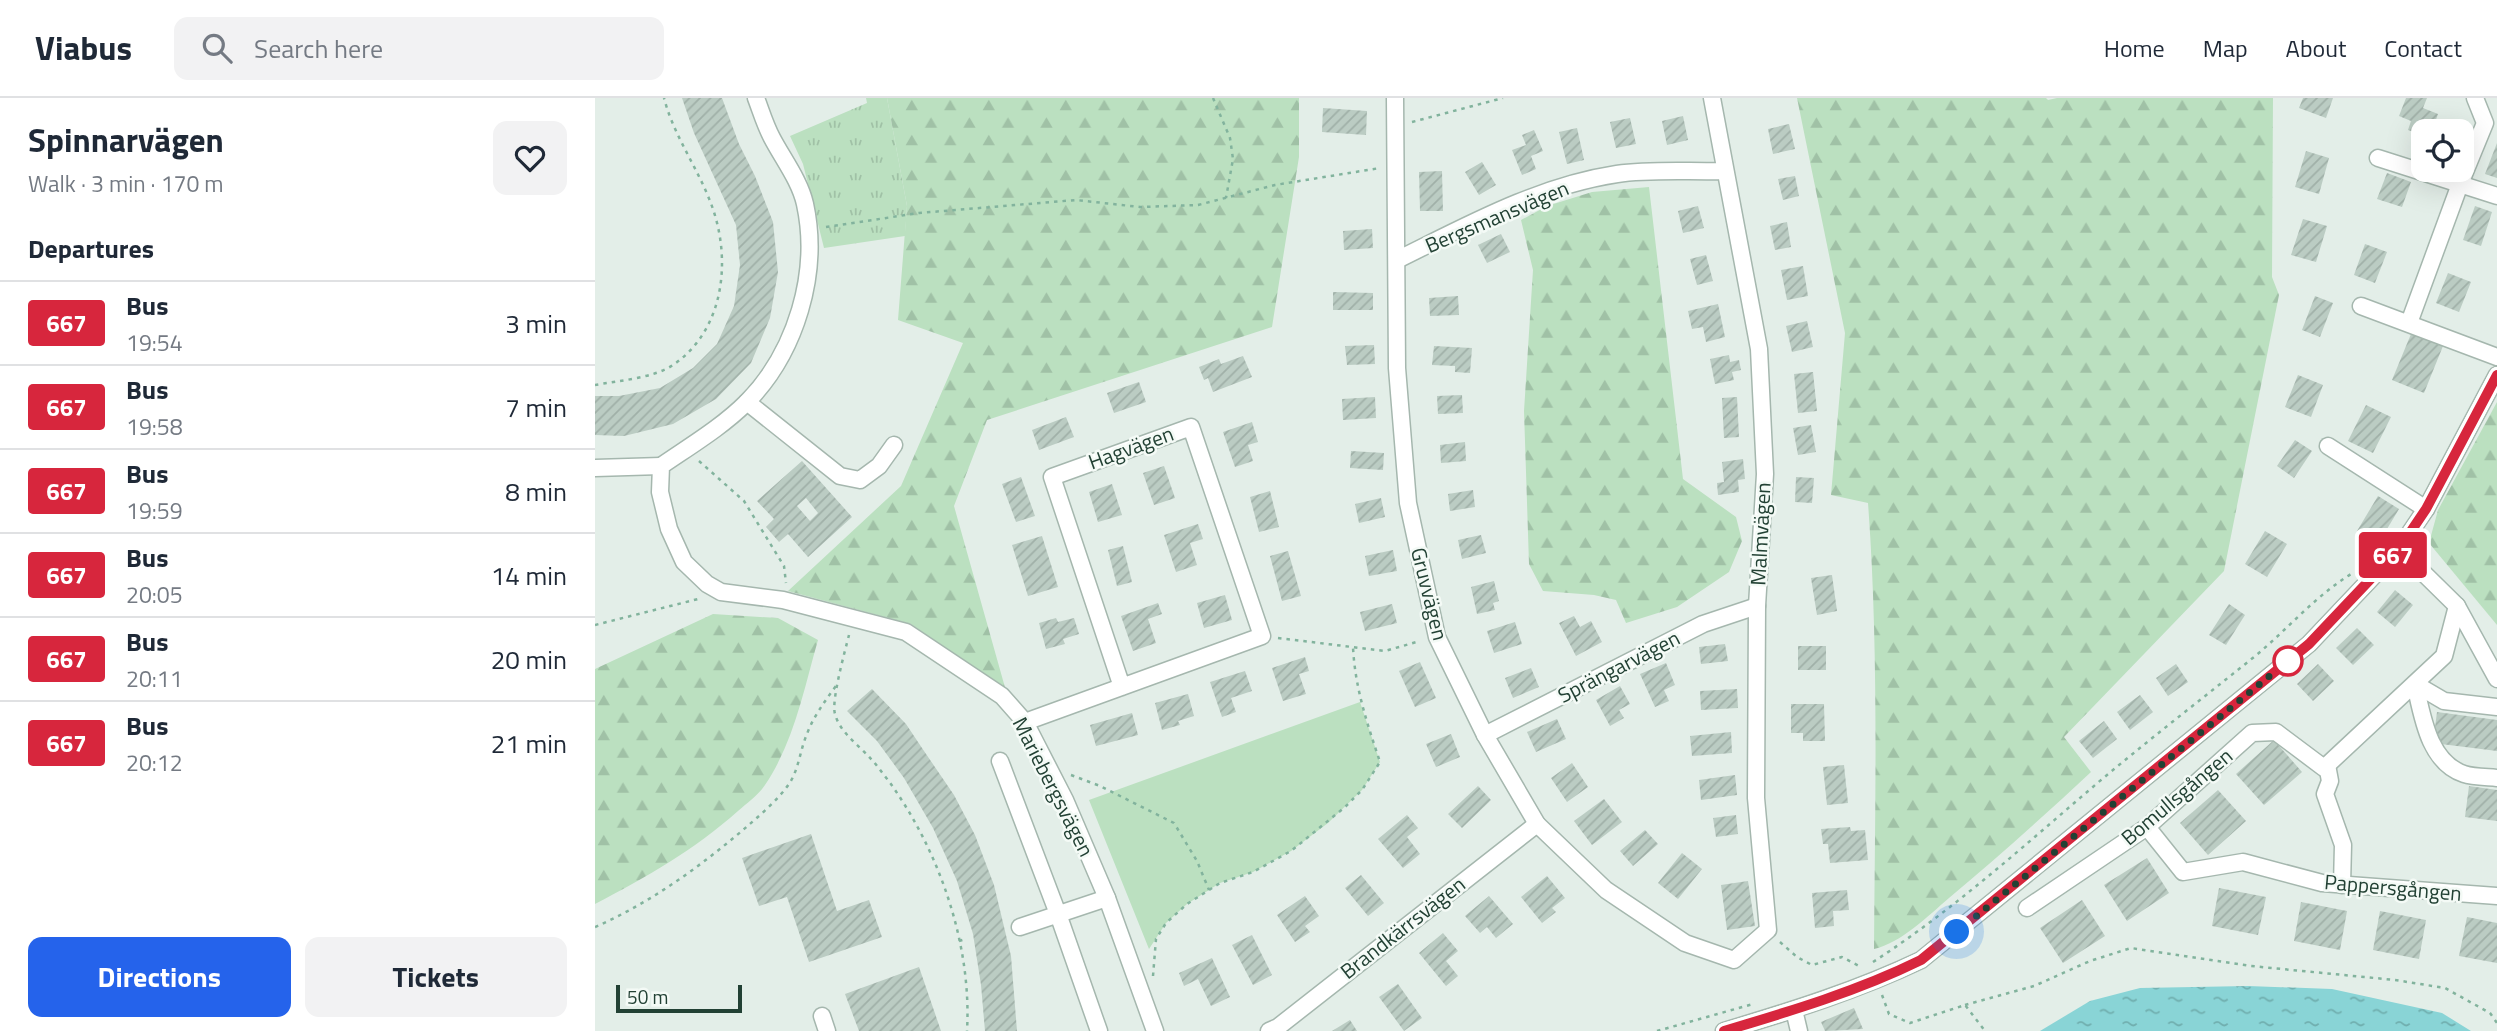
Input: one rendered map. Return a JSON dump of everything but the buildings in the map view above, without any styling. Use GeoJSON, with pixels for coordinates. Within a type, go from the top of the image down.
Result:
{"type":"FeatureCollection","features":[{"type":"Feature","properties":{"kind":"street"},"geometry":{"type":"LineString","coordinates":[[595,468],[661,466],[684,450],[747,402],[774,368],[800,318],[809,250],[805,202],[795,178],[770,135],[755,98]]}},
{"type":"Feature","properties":{"kind":"street","name":"Gruvvägen"},"geometry":{"type":"LineString","coordinates":[[1395,98],[1398,368],[1408,503],[1437,637],[1485,735],[1537,824],[1606,890],[1685,943],[1734,960],[1768,930]]}},
{"type":"Feature","properties":{"kind":"street","name":"Malmvägen"},"geometry":{"type":"LineString","coordinates":[[1712,98],[1759,349],[1765,474],[1757,606],[1756,798],[1768,930]]}},
{"type":"Feature","properties":{"kind":"street"},"geometry":{"type":"LineString","coordinates":[[2409,323],[2460,184],[2486,123],[2475,98]]}},
{"type":"Feature","properties":{"kind":"street"},"geometry":{"type":"LineString","coordinates":[[2378,158],[2497,196]]}},
{"type":"Feature","properties":{"kind":"street","name":"Bergsmansvägen"},"geometry":{"type":"LineString","coordinates":[[1397,260],[1553,188],[1619,174],[1725,171]]}},
{"type":"Feature","properties":{"kind":"street"},"geometry":{"type":"LineString","coordinates":[[2361,306],[2497,356]]}},
{"type":"Feature","properties":{"kind":"street"},"geometry":{"type":"LineString","coordinates":[[1724,1031],[1877,981],[1921,960],[2309,644],[2399,549],[2426,509],[2497,375]]}},
{"type":"Feature","properties":{"kind":"street"},"geometry":{"type":"LineString","coordinates":[[747,402],[841,476],[860,480],[879,466],[894,445]]}},
{"type":"Feature","properties":{"kind":"street","name":"Hagvägen"},"geometry":{"type":"LineString","coordinates":[[1122,687],[1052,477],[1191,427],[1262,636]]}},
{"type":"Feature","properties":{"kind":"street"},"geometry":{"type":"LineString","coordinates":[[2328,446],[2426,509]]}},
{"type":"Feature","properties":{"kind":"street","name":"Mariebergsvägen"},"geometry":{"type":"LineString","coordinates":[[661,466],[660,492],[669,529],[684,562],[707,584],[721,592],[783,600],[905,632],[1002,696],[1025,722],[1065,800],[1107,898],[1155,1031]]}},
{"type":"Feature","properties":{"kind":"street"},"geometry":{"type":"LineString","coordinates":[[2399,549],[2457,606],[2497,679]]}},
{"type":"Feature","properties":{"kind":"street","name":"Sprängarvägen"},"geometry":{"type":"LineString","coordinates":[[1485,735],[1703,624],[1757,606]]}},
{"type":"Feature","properties":{"kind":"street"},"geometry":{"type":"LineString","coordinates":[[2342,885],[2343,845],[2325,794],[2330,781],[2327,765],[2444,656],[2457,606]]}},
{"type":"Feature","properties":{"kind":"street"},"geometry":{"type":"LineString","coordinates":[[1025,722],[1262,636]]}},
{"type":"Feature","properties":{"kind":"street"},"geometry":{"type":"LineString","coordinates":[[2415,684],[2444,701],[2497,707]]}},
{"type":"Feature","properties":{"kind":"street"},"geometry":{"type":"LineString","coordinates":[[2415,684],[2427,731],[2437,752],[2452,768],[2464,774],[2497,778]]}},
{"type":"Feature","properties":{"kind":"street","name":"Bomullsgången"},"geometry":{"type":"LineString","coordinates":[[2027,908],[2147,827],[2252,733],[2276,732],[2324,768],[2327,765]]}},
{"type":"Feature","properties":{"kind":"street"},"geometry":{"type":"LineString","coordinates":[[1000,761],[1099,1031]]}},
{"type":"Feature","properties":{"kind":"street","name":"Brandkärrsvägen"},"geometry":{"type":"LineString","coordinates":[[1269,1031],[1278,1027],[1537,824]]}},
{"type":"Feature","properties":{"kind":"street","name":"Pappersgången"},"geometry":{"type":"LineString","coordinates":[[2147,827],[2183,872],[2243,862],[2322,883],[2497,896]]}},
{"type":"Feature","properties":{"kind":"street"},"geometry":{"type":"LineString","coordinates":[[1020,927],[1107,898]]}},
{"type":"Feature","properties":{"kind":"street"},"geometry":{"type":"LineString","coordinates":[[1794,1010],[1799,1031]]}},
{"type":"Feature","properties":{"kind":"path"},"geometry":{"type":"LineString","coordinates":[[595,385],[634,378],[671,367],[692,348],[711,321],[722,281],[722,243],[710,201],[687,158],[664,98]]}},
{"type":"Feature","properties":{"kind":"path"},"geometry":{"type":"LineString","coordinates":[[1213,98],[1230,138],[1233,159],[1226,198]]}},
{"type":"Feature","properties":{"kind":"path"},"geometry":{"type":"LineString","coordinates":[[1395,126],[1503,98]]}},
{"type":"Feature","properties":{"kind":"path"},"geometry":{"type":"LineString","coordinates":[[809,229],[919,213],[1076,200],[1140,206],[1198,205],[1275,184],[1396,166]]}},
{"type":"Feature","properties":{"kind":"path"},"geometry":{"type":"LineString","coordinates":[[684,450],[744,500],[784,566],[786,579],[783,600]]}},
{"type":"Feature","properties":{"kind":"path"},"geometry":{"type":"LineString","coordinates":[[1768,930],[1797,957],[1812,965],[1842,957],[1864,968],[1916,934],[1967,894],[2120,765],[2264,649],[2327,589],[2358,570]]}},
{"type":"Feature","properties":{"kind":"path"},"geometry":{"type":"LineString","coordinates":[[595,625],[680,605],[721,592]]}},
{"type":"Feature","properties":{"kind":"path"},"geometry":{"type":"LineString","coordinates":[[852,618],[834,712],[840,727],[873,760],[915,823],[947,893],[967,998],[967,1031]]}},
{"type":"Feature","properties":{"kind":"path"},"geometry":{"type":"LineString","coordinates":[[1262,636],[1385,650],[1437,637]]}},
{"type":"Feature","properties":{"kind":"path"},"geometry":{"type":"LineString","coordinates":[[1153,979],[1156,939],[1166,923],[1187,904],[1220,883],[1253,872],[1291,851],[1362,790],[1380,762],[1354,677],[1353,647]]}},
{"type":"Feature","properties":{"kind":"path"},"geometry":{"type":"LineString","coordinates":[[595,927],[647,901],[675,883],[722,848],[770,805],[795,774],[807,732],[839,681]]}},
{"type":"Feature","properties":{"kind":"path"},"geometry":{"type":"LineString","coordinates":[[1049,769],[1100,786],[1174,823],[1197,861],[1209,890]]}},
{"type":"Feature","properties":{"kind":"path"},"geometry":{"type":"LineString","coordinates":[[958,941],[966,939]]}},
{"type":"Feature","properties":{"kind":"path"},"geometry":{"type":"LineString","coordinates":[[1965,1006],[2034,986],[2090,961],[2131,948],[2251,966],[2395,980],[2445,988],[2490,1013],[2497,1023]]}},
{"type":"Feature","properties":{"kind":"green space"},"geometry":{"type":"Polygon","coordinates":[[[866,98],[887,98],[907,206],[905,236],[824,248],[803,164],[790,136],[867,103],[866,98]]]}},
{"type":"Feature","properties":{"kind":"green space"},"geometry":{"type":"Polygon","coordinates":[[[887,98],[1299,98],[1299,157],[1272,327],[987,420],[954,506],[1006,691],[911,624],[788,591],[901,486],[963,343],[898,320],[907,206],[887,98]]]}},
{"type":"Feature","properties":{"kind":"green space"},"geometry":{"type":"Polygon","coordinates":[[[1797,98],[2273,98],[2272,277],[2279,295],[2224,571],[2064,737],[2091,772],[1923,920],[1894,941],[1874,949],[1875,671],[1868,503],[1831,495],[1845,333],[1797,98]]]}},
{"type":"Feature","properties":{"kind":"green space"},"geometry":{"type":"Polygon","coordinates":[[[1649,187],[1683,479],[1736,517],[1742,541],[1729,572],[1677,607],[1626,623],[1616,600],[1594,595],[1543,591],[1529,564],[1524,411],[1533,270],[1521,220],[1547,206],[1592,192],[1649,187]]]}},
{"type":"Feature","properties":{"kind":"green space"},"geometry":{"type":"Polygon","coordinates":[[[2497,402],[2497,625],[2429,543],[2438,510],[2497,402]]]}},
{"type":"Feature","properties":{"kind":"green space"},"geometry":{"type":"Polygon","coordinates":[[[713,614],[778,618],[818,640],[784,751],[762,789],[721,825],[669,862],[595,904],[595,669],[713,614]]]}},
{"type":"Feature","properties":{"kind":"green space"},"geometry":{"type":"Polygon","coordinates":[[[1360,702],[1380,762],[1362,790],[1328,823],[1291,851],[1253,872],[1220,883],[1187,904],[1166,923],[1149,949],[1089,800],[1360,702]]]}},
{"type":"Feature","properties":{"kind":"water"},"geometry":{"type":"Polygon","coordinates":[[[2248,986],[2332,989],[2442,1013],[2471,1031],[2040,1031],[2090,1001],[2140,988],[2248,986]]]}},
{"type":"Feature","properties":{"kind":"bus line","name":"667"},"geometry":{"type":"LineString","coordinates":[[1724,1031],[1877,981],[1921,960],[2309,644],[2399,549],[2426,509],[2497,375]]}},
{"type":"Feature","properties":{"kind":"route"},"geometry":{"type":"LineString","coordinates":[[1957,932],[2288,661]]}}]}
